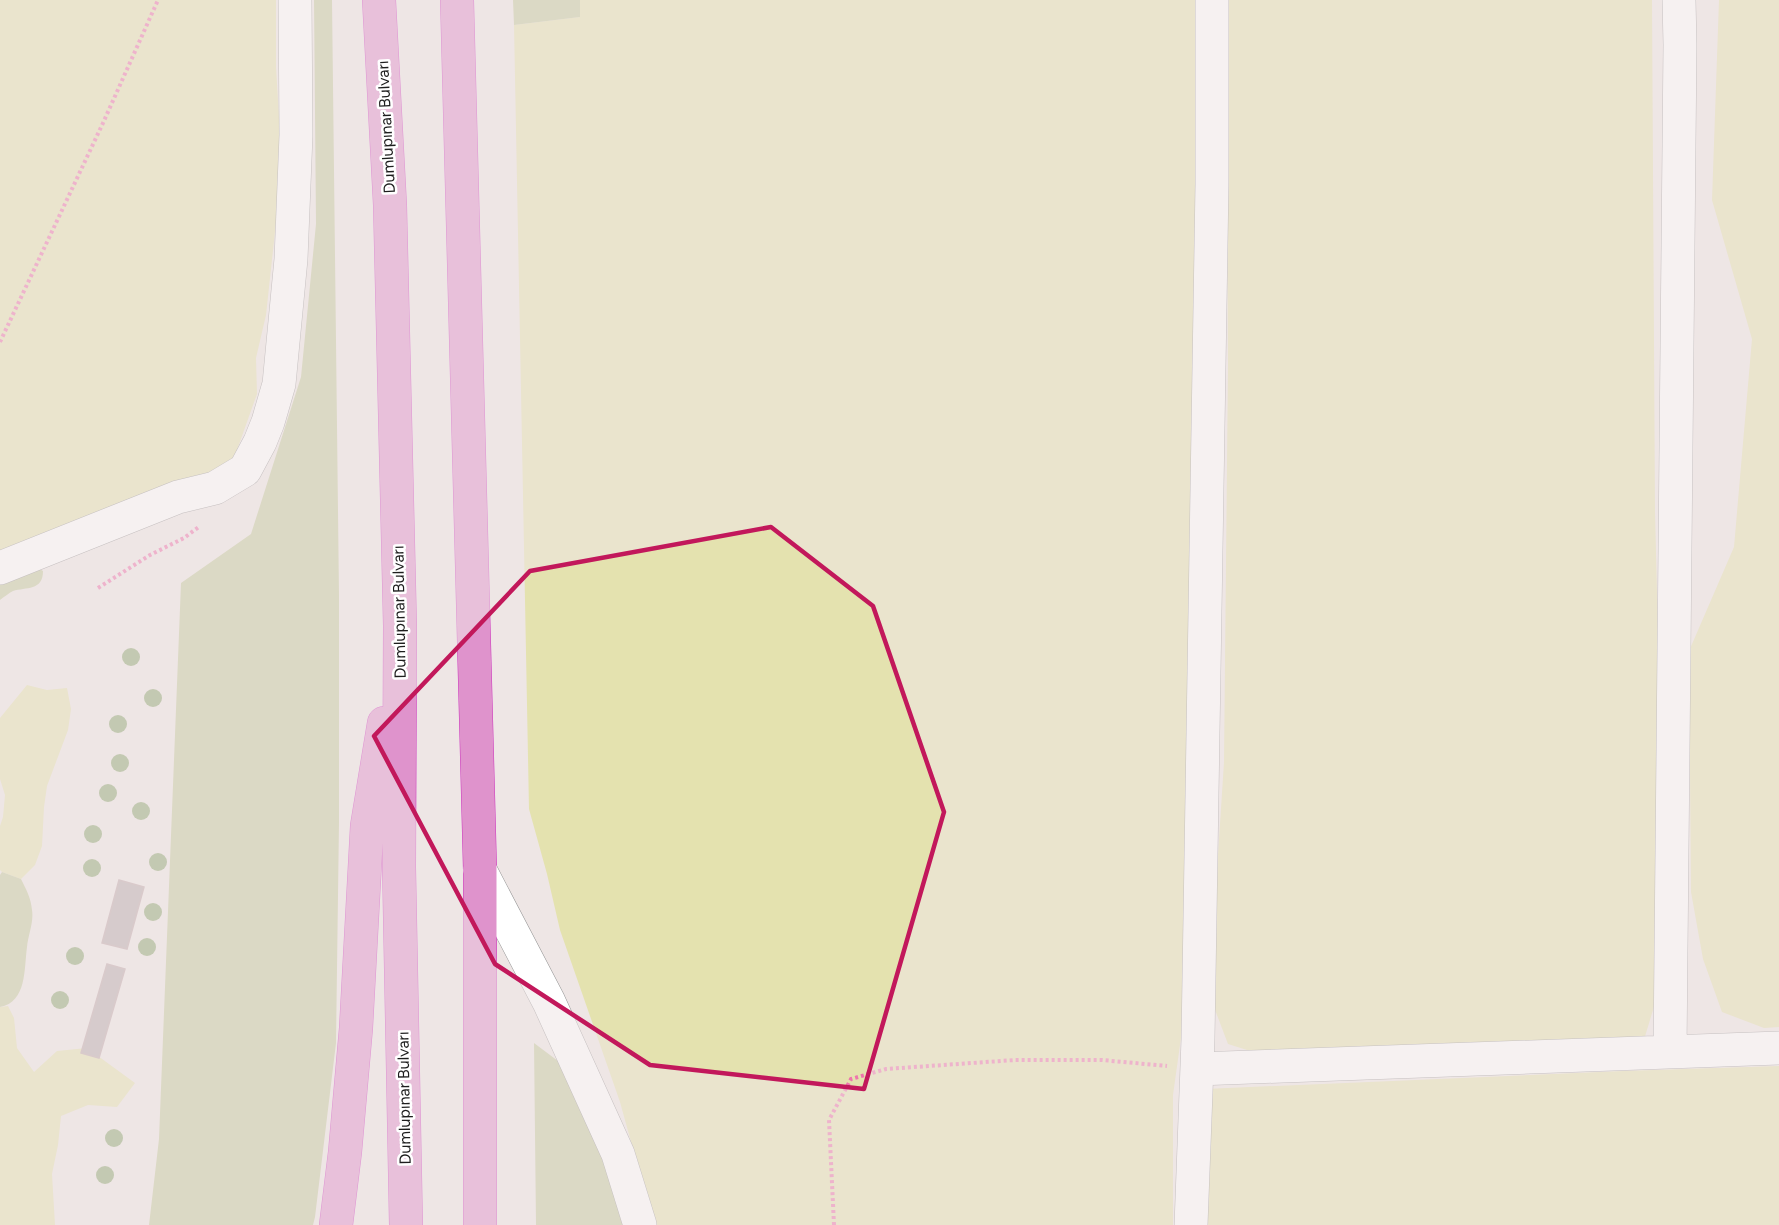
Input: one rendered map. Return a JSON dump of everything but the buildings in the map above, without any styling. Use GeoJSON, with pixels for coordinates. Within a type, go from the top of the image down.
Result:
{"type":"FeatureCollection","features":[{"type":"Feature","properties":{"kind":"highway","name":"Dumlupınar Bulvarı"},"geometry":{"type":"LineString","coordinates":[[379,0],[390,205],[399,626],[399,867],[406,1225]]}},
{"type":"Feature","properties":{"kind":"highway"},"geometry":{"type":"LineString","coordinates":[[457,0],[480,870],[480,1225]]}},
{"type":"Feature","properties":{"kind":"highway"},"geometry":{"type":"LineString","coordinates":[[336,1225],[356,1028],[367,826],[399,626]]}},
{"type":"Feature","properties":{"kind":"street"},"geometry":{"type":"LineString","coordinates":[[0,568],[178,496],[215,488],[245,470],[255,452],[268,422],[279,384],[291,259],[296,135],[295,0]]}},
{"type":"Feature","properties":{"kind":"street"},"geometry":{"type":"LineString","coordinates":[[1191,1225],[1197,1069],[1212,195],[1212,0]]}},
{"type":"Feature","properties":{"kind":"street"},"geometry":{"type":"LineString","coordinates":[[1670,1052],[1679,0]]}},
{"type":"Feature","properties":{"kind":"street"},"geometry":{"type":"LineString","coordinates":[[480,870],[549,1002],[613,1143],[640,1225]]}},
{"type":"Feature","properties":{"kind":"street"},"geometry":{"type":"LineString","coordinates":[[1197,1069],[1779,1048]]}},
{"type":"Feature","properties":{"kind":"path"},"geometry":{"type":"LineString","coordinates":[[0,342],[158,0]]}},
{"type":"Feature","properties":{"kind":"path"},"geometry":{"type":"LineString","coordinates":[[98,588],[150,555],[184,538],[208,519]]}},
{"type":"Feature","properties":{"kind":"path"},"geometry":{"type":"LineString","coordinates":[[834,1225],[829,1120],[851,1079],[886,1070],[1015,1060],[1102,1060],[1197,1069]]}},
{"type":"Feature","properties":{"kind":"highlighted area"},"geometry":{"type":"Polygon","coordinates":[[[771,527],[873,606],[944,812],[864,1089],[650,1065],[495,964],[374,736],[530,571],[771,527]]]}},
{"type":"Feature","properties":{"kind":"shaded area"},"geometry":{"type":"Polygon","coordinates":[[[0,0],[276,0],[276,67],[282,167],[266,315],[256,358],[257,394],[232,464],[0,564],[0,0]]]}},
{"type":"Feature","properties":{"kind":"shaded area"},"geometry":{"type":"Polygon","coordinates":[[[580,0],[1197,0],[1198,916],[1173,1095],[1173,1225],[654,1225],[620,1102],[560,930],[529,809],[514,25],[580,17],[580,0]]]}},
{"type":"Feature","properties":{"kind":"shaded area"},"geometry":{"type":"Polygon","coordinates":[[[1226,0],[1652,0],[1655,512],[1663,833],[1663,977],[1643,1043],[1266,1056],[1228,1044],[1209,994],[1224,762],[1228,365],[1226,0]]]}},
{"type":"Feature","properties":{"kind":"shaded area"},"geometry":{"type":"Polygon","coordinates":[[[1719,0],[1779,0],[1779,1027],[1764,1028],[1722,1012],[1703,959],[1691,892],[1689,651],[1734,547],[1752,339],[1712,200],[1719,0]]]}},
{"type":"Feature","properties":{"kind":"shaded area"},"geometry":{"type":"Polygon","coordinates":[[[27,685],[47,690],[67,688],[71,709],[68,730],[47,786],[42,846],[35,865],[21,879],[0,870],[0,826],[5,795],[0,779],[0,718],[27,685]]]}},
{"type":"Feature","properties":{"kind":"shaded area"},"geometry":{"type":"Polygon","coordinates":[[[8,1006],[14,1018],[17,1048],[34,1072],[57,1051],[87,1048],[135,1083],[117,1107],[88,1105],[61,1116],[52,1174],[55,1225],[0,1225],[0,1007],[8,1006]]]}},
{"type":"Feature","properties":{"kind":"shaded area"},"geometry":{"type":"Polygon","coordinates":[[[1779,1066],[1779,1225],[1207,1225],[1205,1089],[1779,1066]]]}},
{"type":"Feature","properties":{"kind":"green space"},"geometry":{"type":"Polygon","coordinates":[[[314,0],[332,0],[339,596],[336,1043],[315,1217],[313,1225],[149,1225],[159,1139],[181,583],[251,534],[301,377],[316,224],[314,0]]]}},
{"type":"Feature","properties":{"kind":"green space"},"geometry":{"type":"Polygon","coordinates":[[[513,0],[580,0],[580,17],[514,25],[513,0]]]}},
{"type":"Feature","properties":{"kind":"green space"},"geometry":{"type":"Polygon","coordinates":[[[38,568],[43,571],[37,585],[13,591],[0,600],[0,581],[38,568]]]}},
{"type":"Feature","properties":{"kind":"green space"},"geometry":{"type":"Polygon","coordinates":[[[2,872],[21,879],[31,906],[32,924],[20,992],[9,1004],[0,1007],[0,875],[2,872]]]}},
{"type":"Feature","properties":{"kind":"green space"},"geometry":{"type":"Polygon","coordinates":[[[534,1043],[562,1064],[608,1169],[628,1225],[536,1225],[534,1043]]]}}]}
